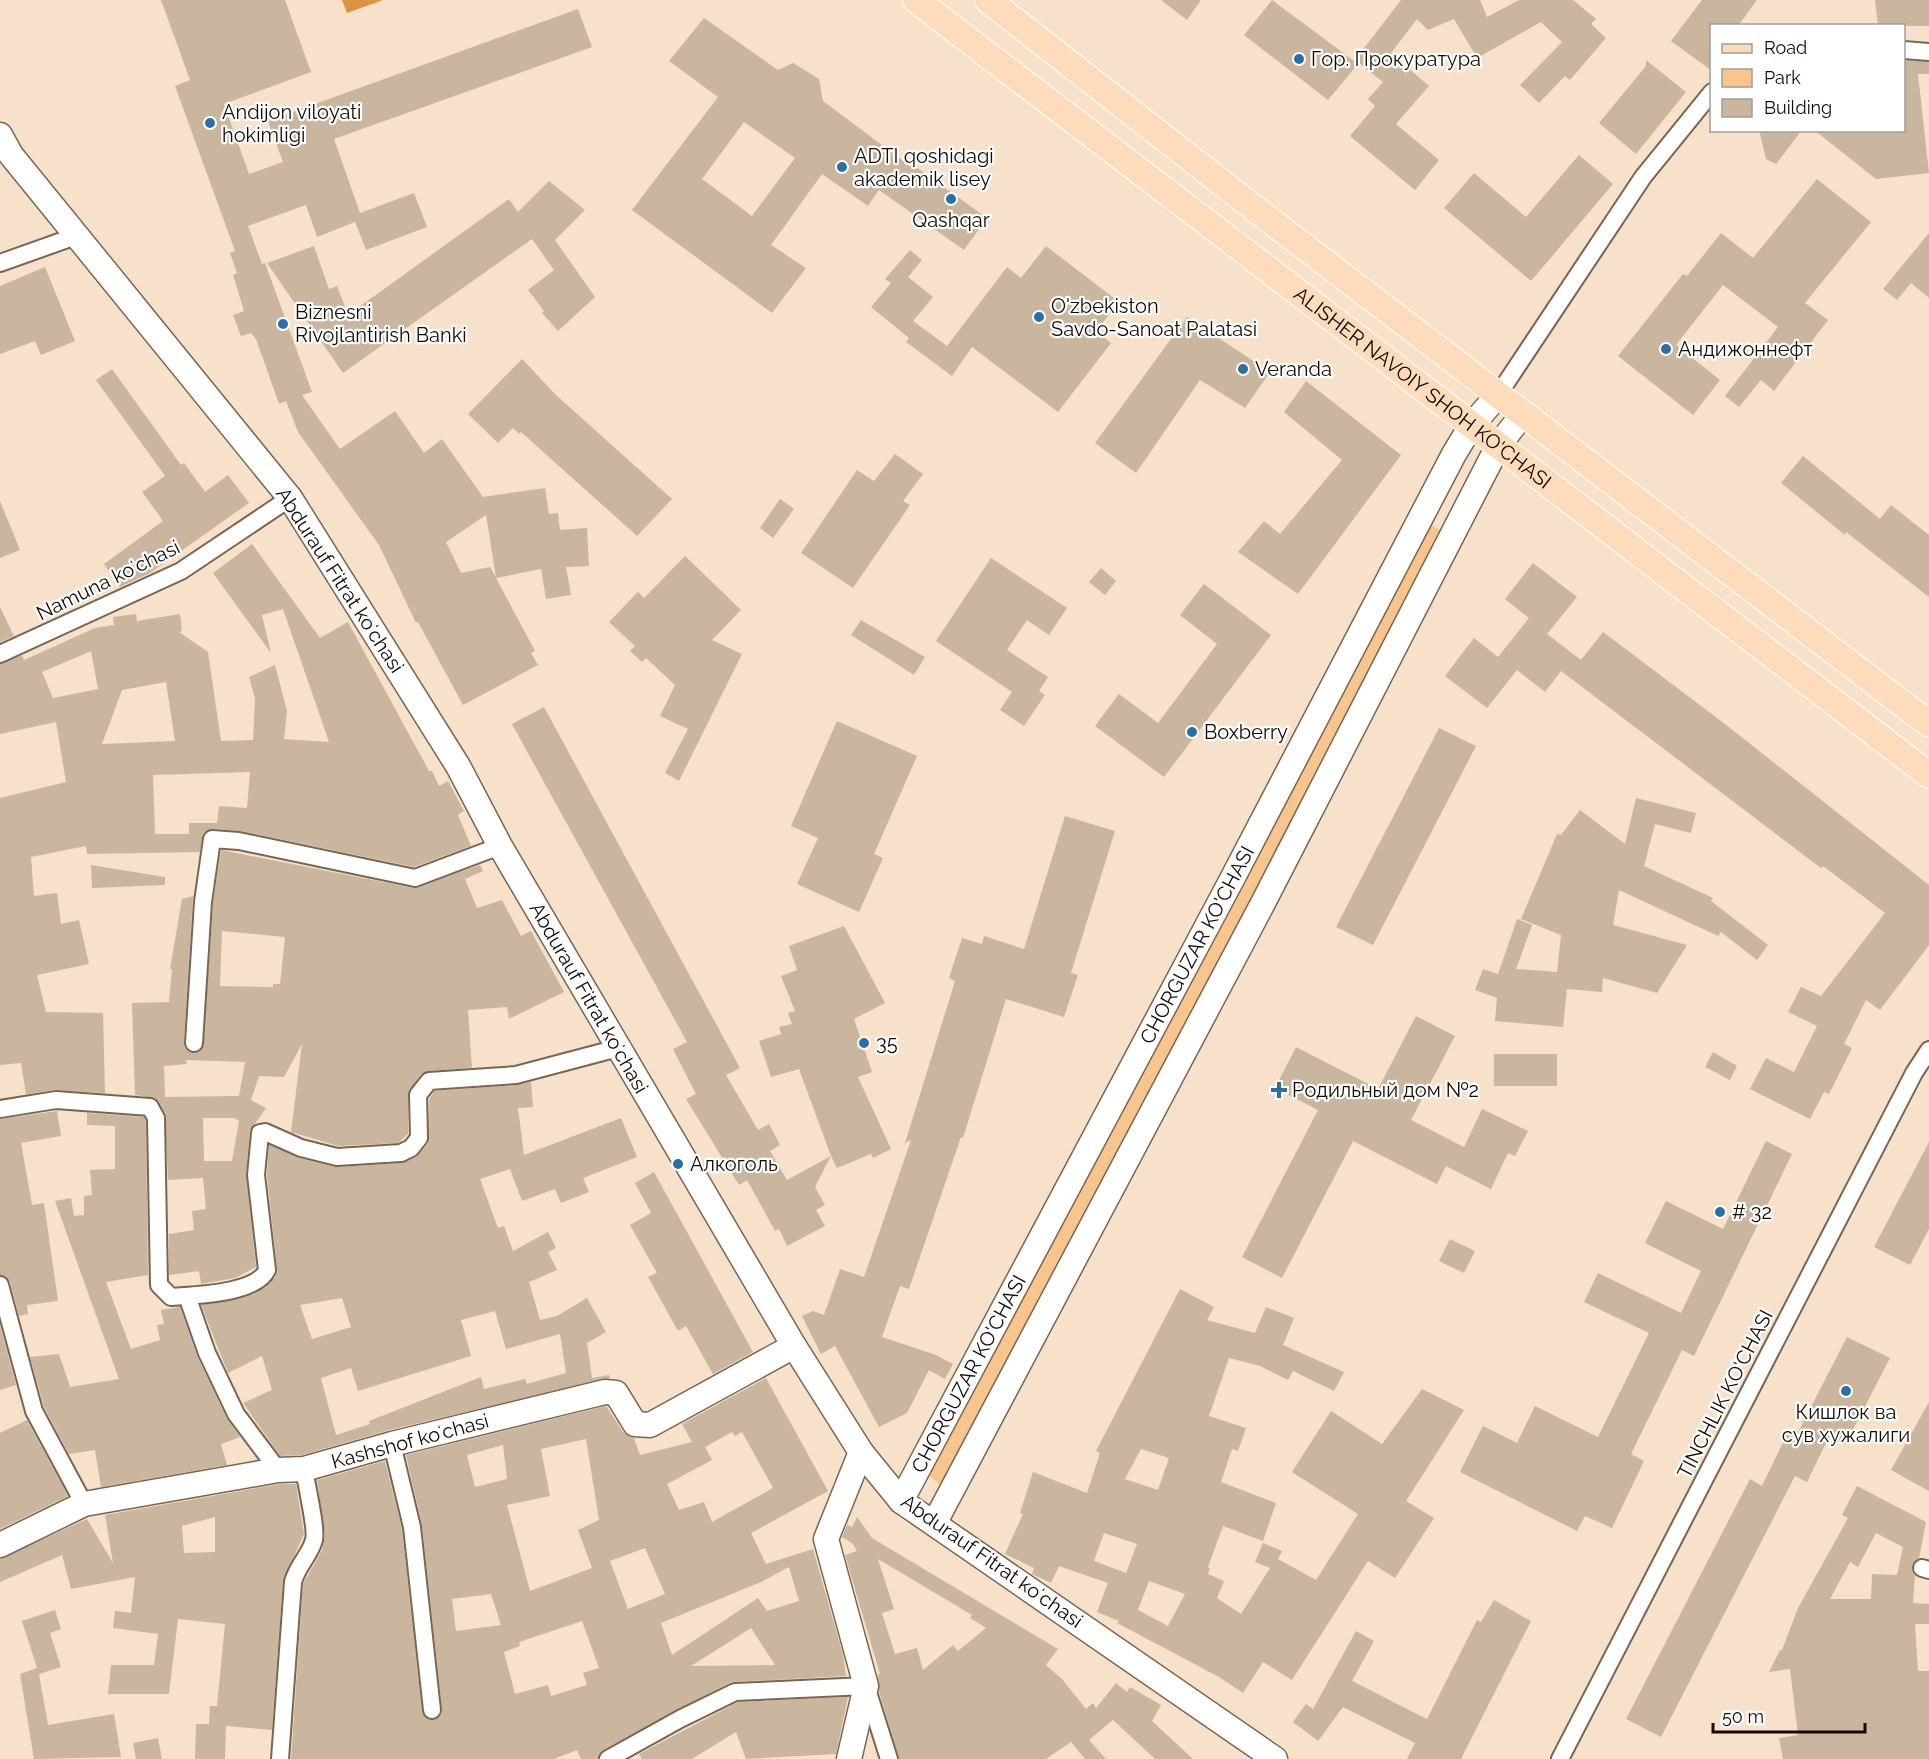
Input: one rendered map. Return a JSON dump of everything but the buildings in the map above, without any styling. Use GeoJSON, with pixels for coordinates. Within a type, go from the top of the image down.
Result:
{"type":"FeatureCollection","features":[{"type":"Feature","properties":{"kind":"main road","name":"ALISHER NAVOIY SHOH KO'CHASI"},"geometry":{"type":"LineString","coordinates":[[916,0],[1929,775]]}},
{"type":"Feature","properties":{"kind":"main road","name":"ALISHER NAVOIY SHOH KO'CHASI"},"geometry":{"type":"LineString","coordinates":[[988,0],[1498,395],[1929,724]]}},
{"type":"Feature","properties":{"kind":"main road","name":"Abdurauf Fitrat koʻchasi"},"geometry":{"type":"LineString","coordinates":[[0,135],[11,156],[291,498],[452,756],[500,846],[618,1048],[794,1346],[861,1452],[901,1500],[1275,1759]]}},
{"type":"Feature","properties":{"kind":"main road","name":"CHORGUZAR KO'CHASI"},"geometry":{"type":"LineString","coordinates":[[901,1500],[1235,873],[1454,454],[1471,426],[1498,395]]}},
{"type":"Feature","properties":{"kind":"main road","name":"CHORGUZAR KO'CHASI"},"geometry":{"type":"LineString","coordinates":[[935,1522],[1263,903],[1498,446],[1523,414]]}},
{"type":"Feature","properties":{"kind":"main road","name":"Kashshof koʻchasi"},"geometry":{"type":"LineString","coordinates":[[0,1545],[84,1504],[278,1470],[304,1469],[392,1444],[605,1392],[616,1394],[635,1424],[650,1425],[794,1346]]}},
{"type":"Feature","properties":{"kind":"main road"},"geometry":{"type":"LineString","coordinates":[[849,1759],[866,1686],[826,1539],[861,1452]]}},
{"type":"Feature","properties":{"kind":"street"},"geometry":{"type":"LineString","coordinates":[[1905,50],[1929,52]]}},
{"type":"Feature","properties":{"kind":"street"},"geometry":{"type":"LineString","coordinates":[[1498,395],[1643,177],[1710,94]]}},
{"type":"Feature","properties":{"kind":"street"},"geometry":{"type":"LineString","coordinates":[[0,264],[76,236]]}},
{"type":"Feature","properties":{"kind":"street","name":"Namuna koʻchasi"},"geometry":{"type":"LineString","coordinates":[[0,654],[181,571],[291,498]]}},
{"type":"Feature","properties":{"kind":"street"},"geometry":{"type":"LineString","coordinates":[[194,1043],[203,902],[212,839],[239,841],[415,878],[500,846]]}},
{"type":"Feature","properties":{"kind":"street"},"geometry":{"type":"LineString","coordinates":[[0,1109],[56,1100],[150,1107],[156,1118],[159,1285],[171,1297],[219,1293],[258,1281],[267,1270],[256,1175],[260,1133],[265,1132],[301,1148],[336,1157],[401,1153],[411,1148],[419,1138],[418,1095],[429,1081],[516,1075],[618,1048]]}},
{"type":"Feature","properties":{"kind":"street","name":"TINCHLIK KО‘CHASI"},"geometry":{"type":"LineString","coordinates":[[1560,1759],[1914,1073],[1929,1050]]}},
{"type":"Feature","properties":{"kind":"street"},"geometry":{"type":"LineString","coordinates":[[0,1285],[34,1411],[84,1504]]}},
{"type":"Feature","properties":{"kind":"street"},"geometry":{"type":"LineString","coordinates":[[187,1296],[207,1353],[236,1414],[278,1470]]}},
{"type":"Feature","properties":{"kind":"street"},"geometry":{"type":"LineString","coordinates":[[392,1444],[412,1527],[432,1710]]}},
{"type":"Feature","properties":{"kind":"street"},"geometry":{"type":"LineString","coordinates":[[280,1759],[293,1582],[296,1569],[310,1550],[315,1537],[304,1469]]}},
{"type":"Feature","properties":{"kind":"street"},"geometry":{"type":"LineString","coordinates":[[608,1759],[735,1692],[866,1686],[889,1759]]}},
{"type":"Feature","properties":{"kind":"green space"},"geometry":{"type":"Polygon","coordinates":[[[1428,523],[1443,532],[942,1487],[926,1473],[1428,523]]]}},
{"type":"Feature","properties":{"kind":"shaded area"},"geometry":{"type":"Polygon","coordinates":[[[342,0],[383,0],[347,13],[342,0]]]}},
{"type":"Feature","properties":{"kind":"place","name":"Гор. Прокуратура"},"geometry":{"type":"Point","coordinates":[1299,59]}},
{"type":"Feature","properties":{"kind":"place","name":"Andijon vilоyati hоkimligi"},"geometry":{"type":"Point","coordinates":[210,123]}},
{"type":"Feature","properties":{"kind":"place","name":"ADTI qoshidagi akademik lisey"},"geometry":{"type":"Point","coordinates":[842,167]}},
{"type":"Feature","properties":{"kind":"place","name":"Qashqar"},"geometry":{"type":"Point","coordinates":[951,199]}},
{"type":"Feature","properties":{"kind":"place","name":"O'zbekiston Savdo-Sanoat Palatasi"},"geometry":{"type":"Point","coordinates":[1039,317]}},
{"type":"Feature","properties":{"kind":"place","name":"Biznesni Rivojlantirish Banki"},"geometry":{"type":"Point","coordinates":[283,324]}},
{"type":"Feature","properties":{"kind":"place","name":"Андижоннефт"},"geometry":{"type":"Point","coordinates":[1666,349]}},
{"type":"Feature","properties":{"kind":"place","name":"Veranda"},"geometry":{"type":"Point","coordinates":[1243,369]}},
{"type":"Feature","properties":{"kind":"place","name":"Boxberry"},"geometry":{"type":"Point","coordinates":[1192,732]}},
{"type":"Feature","properties":{"kind":"place","name":"35"},"geometry":{"type":"Point","coordinates":[864,1043]}},
{"type":"Feature","properties":{"kind":"place","name":"Родильный дом №2"},"geometry":{"type":"Point","coordinates":[1279,1090]}},
{"type":"Feature","properties":{"kind":"place","name":"Алкоголь"},"geometry":{"type":"Point","coordinates":[678,1164]}},
{"type":"Feature","properties":{"kind":"place","name":"# 32"},"geometry":{"type":"Point","coordinates":[1720,1212]}},
{"type":"Feature","properties":{"kind":"place","name":"Кишлок ва сув хужалиги"},"geometry":{"type":"Point","coordinates":[1846,1391]}}]}
